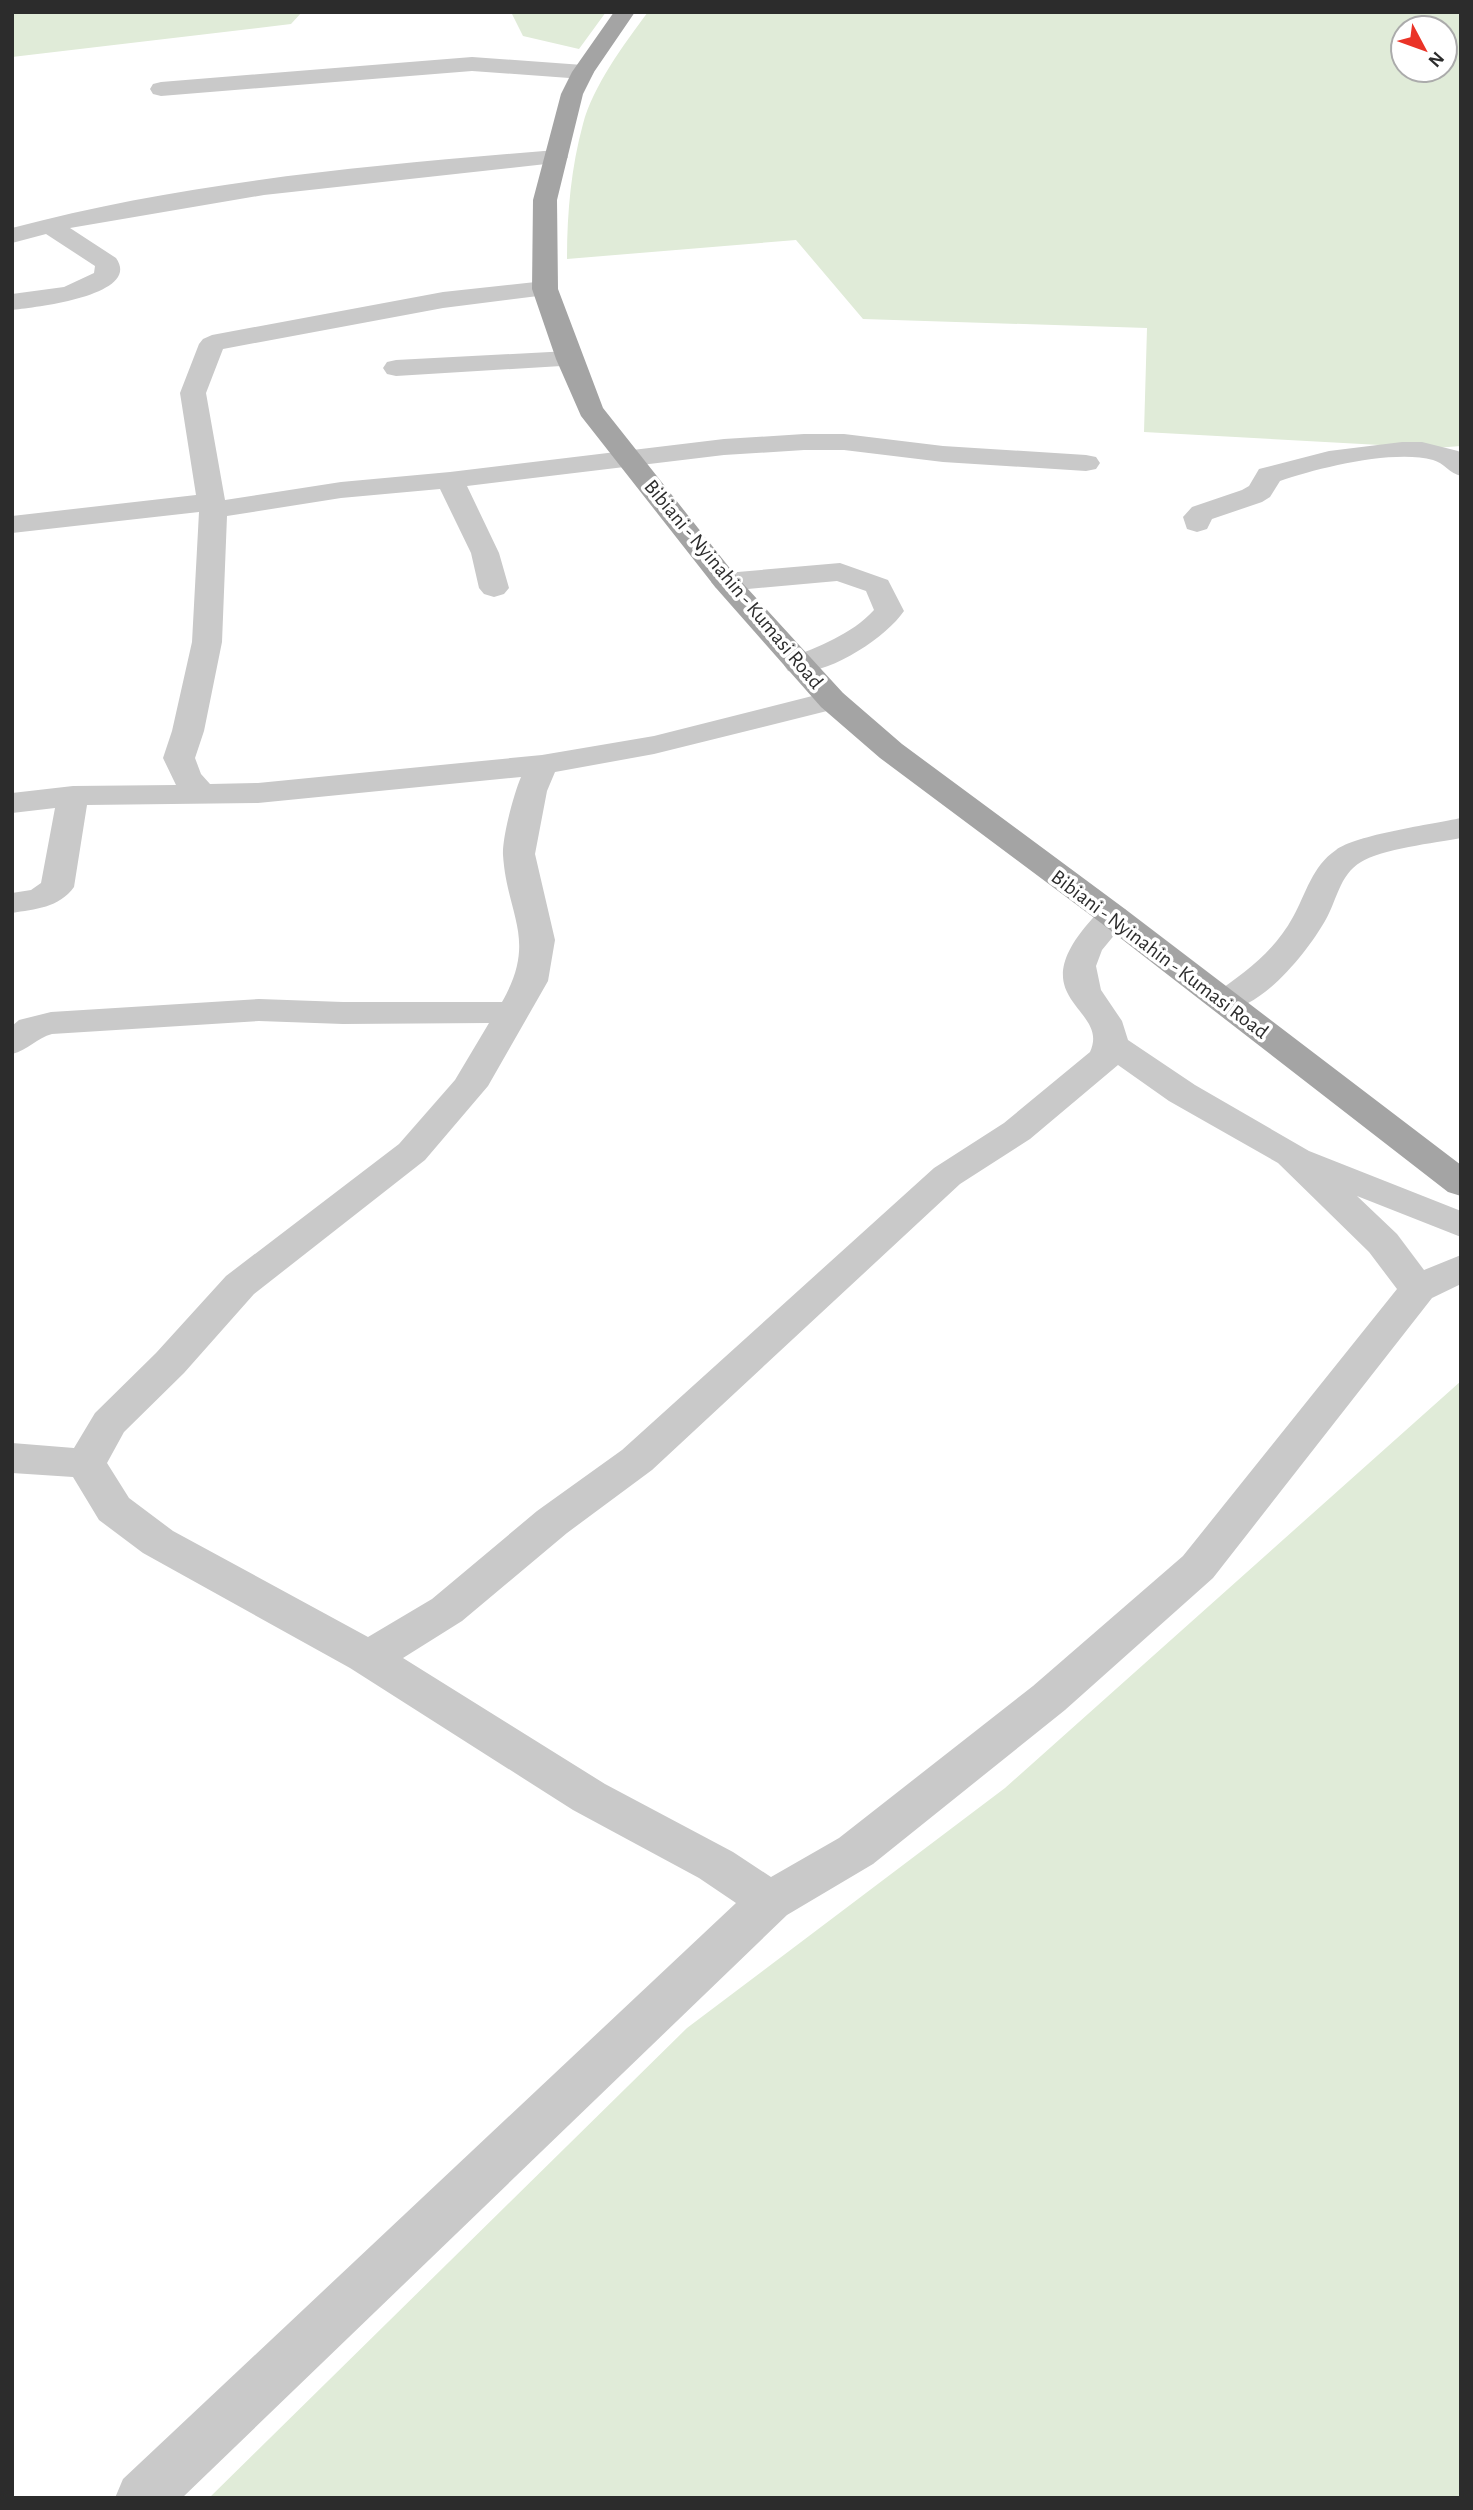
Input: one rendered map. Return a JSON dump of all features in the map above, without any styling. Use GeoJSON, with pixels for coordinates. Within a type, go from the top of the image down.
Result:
{"type":"FeatureCollection","features":[{"type":"Feature","properties":{"kind":"main road","name":"Bibiani - Nyinahin - Kumasi Road"},"geometry":{"type":"LineString","coordinates":[[625,12],[583,72],[572,94],[545,200],[545,289],[590,410],[726,582],[832,700],[891,751],[1113,916],[1461,1184]]}},
{"type":"Feature","properties":{"kind":"street"},"geometry":{"type":"LineString","coordinates":[[161,89],[461,64],[583,72]]}},
{"type":"Feature","properties":{"kind":"street"},"geometry":{"type":"LineString","coordinates":[[12,236],[48,225],[248,190],[452,165],[556,157]]}},
{"type":"Feature","properties":{"kind":"street"},"geometry":{"type":"LineString","coordinates":[[12,302],[74,292],[102,279],[107,272],[107,263],[48,225]]}},
{"type":"Feature","properties":{"kind":"street"},"geometry":{"type":"LineString","coordinates":[[200,793],[186,776],[179,758],[188,731],[207,642],[211,506],[193,393],[212,344],[220,340],[443,300],[545,289]]}},
{"type":"Feature","properties":{"kind":"street"},"geometry":{"type":"LineString","coordinates":[[396,368],[569,359]]}},
{"type":"Feature","properties":{"kind":"street"},"geometry":{"type":"LineString","coordinates":[[12,525],[450,480],[724,447],[844,442],[987,458],[1086,463]]}},
{"type":"Feature","properties":{"kind":"street"},"geometry":{"type":"LineString","coordinates":[[1198,523],[1197,517],[1202,513],[1260,491],[1269,475],[1352,456],[1406,449],[1431,451],[1445,455],[1461,468]]}},
{"type":"Feature","properties":{"kind":"street"},"geometry":{"type":"LineString","coordinates":[[450,480],[485,553],[494,588]]}},
{"type":"Feature","properties":{"kind":"street"},"geometry":{"type":"LineString","coordinates":[[726,582],[840,572],[878,586],[889,611],[876,627],[860,639],[799,665]]}},
{"type":"Feature","properties":{"kind":"street"},"geometry":{"type":"LineString","coordinates":[[12,803],[88,796],[258,793],[542,765],[653,745],[832,700]]}},
{"type":"Feature","properties":{"kind":"street"},"geometry":{"type":"LineString","coordinates":[[12,903],[41,898],[57,887],[88,796],[179,758]]}},
{"type":"Feature","properties":{"kind":"street"},"geometry":{"type":"LineString","coordinates":[[86,1463],[109,1423],[170,1363],[240,1285],[290,1243],[412,1152],[470,1086],[531,981],[538,940],[519,854],[531,792],[542,765]]}},
{"type":"Feature","properties":{"kind":"street"},"geometry":{"type":"LineString","coordinates":[[1225,1002],[1270,971],[1309,920],[1324,884],[1349,855],[1410,838],[1461,828]]}},
{"type":"Feature","properties":{"kind":"street"},"geometry":{"type":"LineString","coordinates":[[366,1656],[395,1643],[447,1610],[552,1522],[637,1460],[947,1176],[1017,1131],[1105,1058],[1111,1044],[1108,1029],[1088,1001],[1078,975],[1084,951],[1113,916]]}},
{"type":"Feature","properties":{"kind":"street"},"geometry":{"type":"LineString","coordinates":[[12,1043],[32,1028],[51,1023],[259,1010],[343,1013],[515,1012]]}},
{"type":"Feature","properties":{"kind":"street"},"geometry":{"type":"LineString","coordinates":[[1111,1044],[1182,1093],[1291,1155],[1461,1225]]}},
{"type":"Feature","properties":{"kind":"street"},"geometry":{"type":"LineString","coordinates":[[1291,1155],[1383,1243],[1418,1289]]}},
{"type":"Feature","properties":{"kind":"street"},"geometry":{"type":"LineString","coordinates":[[143,2498],[769,1901],[856,1851],[1049,1698],[1198,1567],[1418,1289],[1461,1268]]}},
{"type":"Feature","properties":{"kind":"street"},"geometry":{"type":"LineString","coordinates":[[12,1458],[86,1463]]}},
{"type":"Feature","properties":{"kind":"street"},"geometry":{"type":"LineString","coordinates":[[86,1463],[114,1509],[158,1542],[366,1656],[589,1797],[716,1865],[769,1901]]}},
{"type":"Feature","properties":{"kind":"green space"},"geometry":{"type":"Polygon","coordinates":[[[12,12],[302,12],[291,24],[12,57],[12,12]]]}},
{"type":"Feature","properties":{"kind":"green space"},"geometry":{"type":"Polygon","coordinates":[[[511,12],[606,12],[579,49],[523,36],[511,12]]]}},
{"type":"Feature","properties":{"kind":"green space"},"geometry":{"type":"Polygon","coordinates":[[[648,12],[1461,12],[1461,446],[1435,448],[1144,432],[1147,328],[863,319],[796,240],[567,259],[575,157],[583,124],[594,95],[620,51],[648,12]]]}},
{"type":"Feature","properties":{"kind":"green space"},"geometry":{"type":"Polygon","coordinates":[[[1461,1381],[1461,2498],[209,2498],[687,2028],[1005,1788],[1461,1381]]]}}]}
